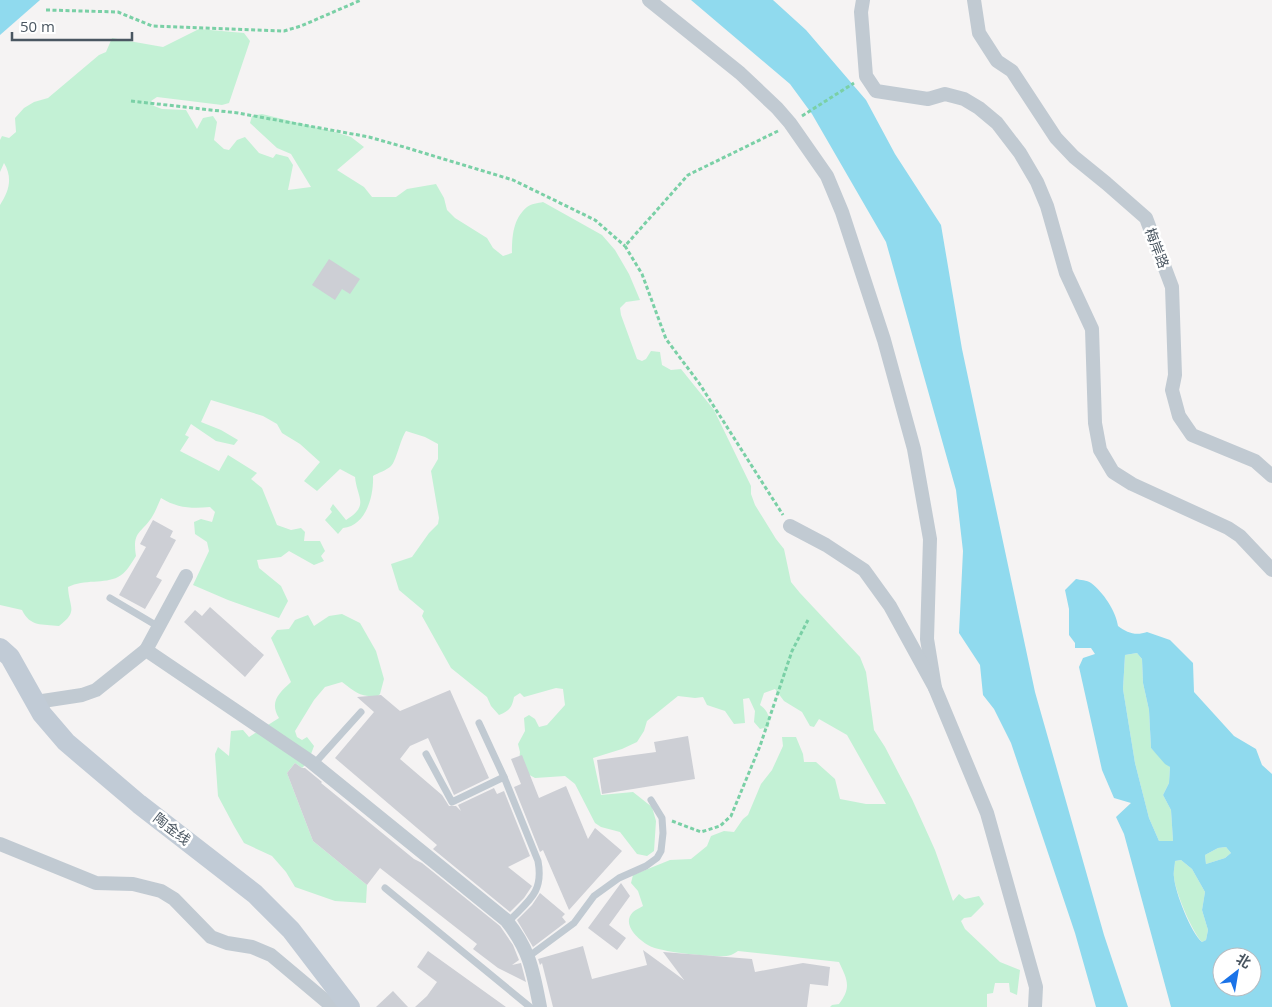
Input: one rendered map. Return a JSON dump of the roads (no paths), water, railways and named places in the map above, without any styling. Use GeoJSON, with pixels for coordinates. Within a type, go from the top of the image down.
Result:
{"type":"FeatureCollection","features":[{"type":"Feature","properties":{"kind":"street"},"geometry":{"type":"LineString","coordinates":[[649,0],[740,73],[778,108],[826,176],[842,212],[884,340],[914,449],[930,538],[927,639],[935,688]]}},
{"type":"Feature","properties":{"kind":"street"},"geometry":{"type":"LineString","coordinates":[[863,0],[861,12],[866,76],[876,91],[928,98],[945,94],[964,99],[997,122],[1020,153],[1037,182],[1047,206],[1066,273],[1092,328],[1095,423],[1100,450],[1113,472],[1132,484],[1228,528],[1240,536],[1272,570]]}},
{"type":"Feature","properties":{"kind":"street","name":"梅岸路"},"geometry":{"type":"LineString","coordinates":[[974,0],[979,33],[998,60],[1012,70],[1056,138],[1074,157],[1146,218],[1172,287],[1175,376],[1172,390],[1178,416],[1192,435],[1255,461],[1272,476]]}},
{"type":"Feature","properties":{"kind":"street"},"geometry":{"type":"LineString","coordinates":[[790,526],[826,545],[864,570],[890,606],[935,688],[987,814],[1036,987],[1034,1007]]}},
{"type":"Feature","properties":{"kind":"street"},"geometry":{"type":"LineString","coordinates":[[36,702],[82,695],[96,690],[146,650],[186,576]]}},
{"type":"Feature","properties":{"kind":"street","name":"陶金线"},"geometry":{"type":"LineString","coordinates":[[0,648],[10,657],[42,714],[66,742],[139,804],[255,894],[291,930],[350,1007]]}},
{"type":"Feature","properties":{"kind":"street"},"geometry":{"type":"LineString","coordinates":[[146,650],[314,764],[508,922],[519,938],[532,966],[540,1007]]}},
{"type":"Feature","properties":{"kind":"street"},"geometry":{"type":"LineString","coordinates":[[0,844],[96,884],[133,884],[161,891],[180,904],[211,937],[227,943],[252,947],[271,955],[333,1007]]}},
{"type":"Feature","properties":{"kind":"lane"},"geometry":{"type":"LineString","coordinates":[[110,598],[159,627]]}},
{"type":"Feature","properties":{"kind":"lane"},"geometry":{"type":"LineString","coordinates":[[314,764],[361,712]]}},
{"type":"Feature","properties":{"kind":"lane"},"geometry":{"type":"LineString","coordinates":[[479,723],[504,777],[538,862],[541,875],[540,884],[531,898],[508,922]]}},
{"type":"Feature","properties":{"kind":"lane"},"geometry":{"type":"LineString","coordinates":[[426,754],[452,802],[504,777]]}},
{"type":"Feature","properties":{"kind":"lane"},"geometry":{"type":"LineString","coordinates":[[528,957],[574,923],[594,896],[619,878],[646,866],[657,858],[661,850],[663,834],[662,818],[651,800]]}},
{"type":"Feature","properties":{"kind":"lane"},"geometry":{"type":"LineString","coordinates":[[385,888],[530,1007]]}},
{"type":"Feature","properties":{"kind":"water"},"geometry":{"type":"Polygon","coordinates":[[[0,0],[40,0],[0,35],[0,0]]]}},
{"type":"Feature","properties":{"kind":"water"},"geometry":{"type":"Polygon","coordinates":[[[691,0],[773,0],[806,30],[866,100],[895,154],[941,225],[962,349],[1035,692],[1104,935],[1128,1007],[1096,1007],[1075,933],[1011,743],[994,709],[983,695],[980,665],[959,633],[963,551],[956,490],[886,242],[812,114],[790,84],[691,0]]]}},
{"type":"Feature","properties":{"kind":"water"},"geometry":{"type":"Polygon","coordinates":[[[1076,579],[1086,581],[1096,587],[1108,602],[1115,614],[1118,626],[1135,634],[1147,632],[1170,640],[1193,663],[1194,692],[1234,736],[1256,749],[1262,765],[1272,774],[1272,1007],[1171,1007],[1124,834],[1116,817],[1131,803],[1114,798],[1102,770],[1079,667],[1083,658],[1095,654],[1091,648],[1075,648],[1075,643],[1069,635],[1069,609],[1065,590],[1076,579]],[[1137,653],[1125,655],[1123,689],[1135,763],[1149,818],[1159,841],[1173,841],[1171,810],[1163,795],[1169,783],[1170,767],[1151,748],[1149,710],[1143,683],[1142,659],[1137,653]],[[1226,847],[1218,848],[1205,855],[1206,864],[1225,858],[1231,853],[1226,847]],[[1181,860],[1175,861],[1175,884],[1180,902],[1193,930],[1202,942],[1206,940],[1208,930],[1202,910],[1205,892],[1192,869],[1181,860]]]}}]}
